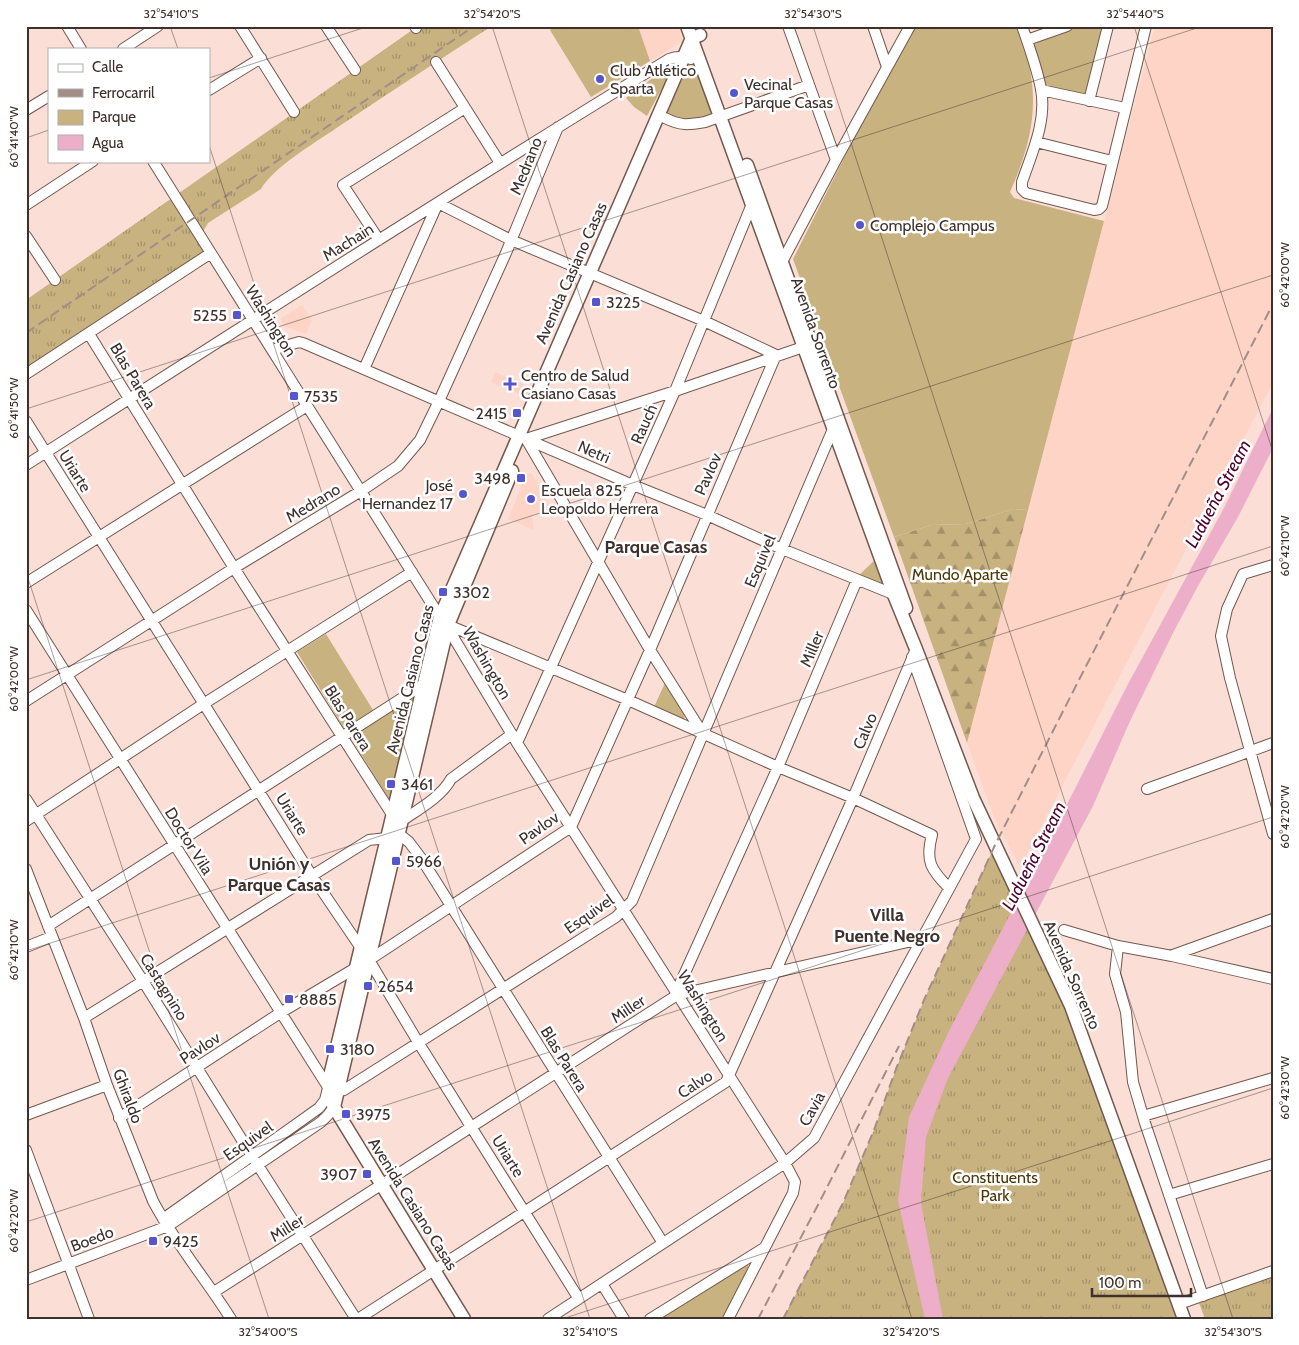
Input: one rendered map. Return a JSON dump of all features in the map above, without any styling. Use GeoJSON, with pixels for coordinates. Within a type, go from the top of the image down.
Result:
{"type":"FeatureCollection","features":[{"type":"Feature","properties":{"kind":"main road","name":"Avenida Sorrento"},"geometry":{"type":"LineString","coordinates":[[694,42],[724,115],[899,596],[914,653],[987,828],[1070,1006],[1184,1319]]}},
{"type":"Feature","properties":{"kind":"main road","name":"Avenida Casiano Casas"},"geometry":{"type":"LineString","coordinates":[[593,274],[665,118],[694,42]]}},
{"type":"Feature","properties":{"kind":"main road","name":"Avenida Casiano Casas"},"geometry":{"type":"LineString","coordinates":[[395,827],[424,684],[444,621],[694,42]]}},
{"type":"Feature","properties":{"kind":"main road","name":"Avenida Casiano Casas"},"geometry":{"type":"LineString","coordinates":[[333,1089],[444,621]]}},
{"type":"Feature","properties":{"kind":"main road","name":"Avenida Casiano Casas"},"geometry":{"type":"LineString","coordinates":[[365,954],[357,966],[332,1064],[334,1107],[464,1319]]}},
{"type":"Feature","properties":{"kind":"street"},"geometry":{"type":"LineString","coordinates":[[67,26],[80,48]]}},
{"type":"Feature","properties":{"kind":"street"},"geometry":{"type":"LineString","coordinates":[[125,48],[158,26]]}},
{"type":"Feature","properties":{"kind":"street"},"geometry":{"type":"LineString","coordinates":[[240,26],[294,112]]}},
{"type":"Feature","properties":{"kind":"street"},"geometry":{"type":"LineString","coordinates":[[326,26],[355,70]]}},
{"type":"Feature","properties":{"kind":"street"},"geometry":{"type":"LineString","coordinates":[[788,26],[836,160]]}},
{"type":"Feature","properties":{"kind":"street"},"geometry":{"type":"LineString","coordinates":[[873,26],[887,68]]}},
{"type":"Feature","properties":{"kind":"street"},"geometry":{"type":"LineString","coordinates":[[778,264],[910,26]]}},
{"type":"Feature","properties":{"kind":"street"},"geometry":{"type":"LineString","coordinates":[[1022,26],[1042,90],[1042,112],[1036,142],[1022,182],[1022,189],[1026,194],[1094,210],[1102,206],[1146,26]]}},
{"type":"Feature","properties":{"kind":"street"},"geometry":{"type":"LineString","coordinates":[[1027,40],[1067,26]]}},
{"type":"Feature","properties":{"kind":"street"},"geometry":{"type":"LineString","coordinates":[[1089,101],[1108,26]]}},
{"type":"Feature","properties":{"kind":"street","name":"Machain"},"geometry":{"type":"LineString","coordinates":[[26,465],[252,319],[558,127],[675,57],[694,42]]}},
{"type":"Feature","properties":{"kind":"street"},"geometry":{"type":"LineString","coordinates":[[210,89],[260,58]]}},
{"type":"Feature","properties":{"kind":"street"},"geometry":{"type":"LineString","coordinates":[[436,62],[500,164]]}},
{"type":"Feature","properties":{"kind":"street"},"geometry":{"type":"LineString","coordinates":[[665,118],[677,124],[688,125],[705,122],[809,84]]}},
{"type":"Feature","properties":{"kind":"street"},"geometry":{"type":"LineString","coordinates":[[1042,90],[1125,108]]}},
{"type":"Feature","properties":{"kind":"street"},"geometry":{"type":"LineString","coordinates":[[26,110],[48,97]]}},
{"type":"Feature","properties":{"kind":"street"},"geometry":{"type":"LineString","coordinates":[[379,240],[344,185],[465,108]]}},
{"type":"Feature","properties":{"kind":"street","name":"Medrano"},"geometry":{"type":"LineString","coordinates":[[26,701],[398,466],[420,440],[439,401],[512,240],[558,127]]}},
{"type":"Feature","properties":{"kind":"street"},"geometry":{"type":"LineString","coordinates":[[1036,142],[1112,161]]}},
{"type":"Feature","properties":{"kind":"street"},"geometry":{"type":"LineString","coordinates":[[26,205],[91,162]]}},
{"type":"Feature","properties":{"kind":"street","name":"Washington"},"geometry":{"type":"LineString","coordinates":[[154,162],[444,621],[514,738],[785,1163],[795,1182],[793,1193],[765,1248]]}},
{"type":"Feature","properties":{"kind":"street"},"geometry":{"type":"LineString","coordinates":[[364,369],[438,203],[512,240],[704,321],[776,355]]}},
{"type":"Feature","properties":{"kind":"street","name":"Rauch"},"geometry":{"type":"LineString","coordinates":[[84,1018],[369,840],[377,838],[395,827],[447,786],[451,779],[514,738],[551,668],[675,391],[756,203]]}},
{"type":"Feature","properties":{"kind":"street"},"geometry":{"type":"LineString","coordinates":[[26,236],[55,280]]}},
{"type":"Feature","properties":{"kind":"street"},"geometry":{"type":"LineString","coordinates":[[26,374],[211,253]]}},
{"type":"Feature","properties":{"kind":"street","name":"Blas Parera"},"geometry":{"type":"LineString","coordinates":[[89,334],[234,568],[342,736],[395,827],[421,858],[663,1243]]}},
{"type":"Feature","properties":{"kind":"street","name":"Netri"},"geometry":{"type":"LineString","coordinates":[[272,350],[299,342],[303,343],[707,515],[782,549],[899,596]]}},
{"type":"Feature","properties":{"kind":"street"},"geometry":{"type":"LineString","coordinates":[[703,734],[650,650],[522,437],[675,391],[808,345]]}},
{"type":"Feature","properties":{"kind":"street","name":"Pavlov"},"geometry":{"type":"LineString","coordinates":[[365,954],[450,906],[571,826],[650,650],[776,355]]}},
{"type":"Feature","properties":{"kind":"street"},"geometry":{"type":"LineString","coordinates":[[26,584],[307,406]]}},
{"type":"Feature","properties":{"kind":"street","name":"Uriarte"},"geometry":{"type":"LineString","coordinates":[[26,421],[260,790],[312,876],[365,954],[579,1299]]}},
{"type":"Feature","properties":{"kind":"street","name":"Esquivel"},"geometry":{"type":"LineString","coordinates":[[165,1223],[254,1160],[319,1108],[333,1089],[344,1090],[616,917],[632,901],[782,549],[838,427]]}},
{"type":"Feature","properties":{"kind":"street"},"geometry":{"type":"LineString","coordinates":[[1273,565],[1243,574],[1227,609],[1221,636],[1250,751],[1269,809],[1273,834]]}},
{"type":"Feature","properties":{"kind":"street"},"geometry":{"type":"LineString","coordinates":[[26,821],[205,703],[412,572]]}},
{"type":"Feature","properties":{"kind":"street","name":"Miller"},"geometry":{"type":"LineString","coordinates":[[214,1292],[674,997],[778,767],[857,580]]}},
{"type":"Feature","properties":{"kind":"street","name":"Doctor Vila"},"geometry":{"type":"LineString","coordinates":[[26,610],[280,1013],[333,1089]]}},
{"type":"Feature","properties":{"kind":"street"},"geometry":{"type":"LineString","coordinates":[[444,621],[853,798],[932,835],[928,850],[931,864],[936,876],[950,888]]}},
{"type":"Feature","properties":{"kind":"street","name":"Calvo"},"geometry":{"type":"LineString","coordinates":[[357,1319],[726,1082],[853,798],[914,653]]}},
{"type":"Feature","properties":{"kind":"street","name":"Cavia"},"geometry":{"type":"LineString","coordinates":[[548,1319],[785,1163],[814,1138],[976,839],[914,653]]}},
{"type":"Feature","properties":{"kind":"street"},"geometry":{"type":"LineString","coordinates":[[48,926],[424,684]]}},
{"type":"Feature","properties":{"kind":"street"},"geometry":{"type":"LineString","coordinates":[[1147,789],[1273,743]]}},
{"type":"Feature","properties":{"kind":"street","name":"Castagnino"},"geometry":{"type":"LineString","coordinates":[[26,799],[143,981],[254,1160],[357,1319]]}},
{"type":"Feature","properties":{"kind":"street","name":"Ghiraldo"},"geometry":{"type":"LineString","coordinates":[[26,869],[84,1018],[107,1085],[153,1201],[165,1223],[231,1319]]}},
{"type":"Feature","properties":{"kind":"street"},"geometry":{"type":"LineString","coordinates":[[1172,956],[1273,920]]}},
{"type":"Feature","properties":{"kind":"street"},"geometry":{"type":"LineString","coordinates":[[1064,930],[1118,946],[1273,979]]}},
{"type":"Feature","properties":{"kind":"street"},"geometry":{"type":"LineString","coordinates":[[26,947],[51,937]]}},
{"type":"Feature","properties":{"kind":"street"},"geometry":{"type":"LineString","coordinates":[[677,992],[685,993],[921,940]]}},
{"type":"Feature","properties":{"kind":"street"},"geometry":{"type":"LineString","coordinates":[[1118,946],[1115,974],[1126,1012],[1133,1082],[1202,1296]]}},
{"type":"Feature","properties":{"kind":"street","name":"Pavlov"},"geometry":{"type":"LineString","coordinates":[[120,1118],[280,1013],[357,966]]}},
{"type":"Feature","properties":{"kind":"street"},"geometry":{"type":"LineString","coordinates":[[1143,1116],[1273,1078]]}},
{"type":"Feature","properties":{"kind":"street"},"geometry":{"type":"LineString","coordinates":[[26,1115],[107,1085]]}},
{"type":"Feature","properties":{"kind":"street","name":"Esquivel"},"geometry":{"type":"LineString","coordinates":[[254,1160],[320,1122],[334,1107]]}},
{"type":"Feature","properties":{"kind":"street"},"geometry":{"type":"LineString","coordinates":[[26,1150],[89,1319]]}},
{"type":"Feature","properties":{"kind":"street"},"geometry":{"type":"LineString","coordinates":[[1169,1195],[1273,1164]]}},
{"type":"Feature","properties":{"kind":"street","name":"Boedo"},"geometry":{"type":"LineString","coordinates":[[26,1280],[69,1264],[165,1223]]}},
{"type":"Feature","properties":{"kind":"street"},"geometry":{"type":"LineString","coordinates":[[650,1319],[765,1248]]}},
{"type":"Feature","properties":{"kind":"street"},"geometry":{"type":"LineString","coordinates":[[728,1319],[765,1248]]}},
{"type":"Feature","properties":{"kind":"street"},"geometry":{"type":"LineString","coordinates":[[1179,1304],[1273,1270]]}},
{"type":"Feature","properties":{"kind":"street"},"geometry":{"type":"LineString","coordinates":[[602,1284],[624,1319]]}},
{"type":"Feature","properties":{"kind":"shaded area"},"geometry":{"type":"Polygon","coordinates":[[[638,26],[678,26],[683,41],[650,61],[638,26]]]}},
{"type":"Feature","properties":{"kind":"shaded area"},"geometry":{"type":"Polygon","coordinates":[[[1155,26],[1273,26],[1273,383],[1020,867],[995,820],[967,743],[1155,26]]]}},
{"type":"Feature","properties":{"kind":"shaded area"},"geometry":{"type":"Polygon","coordinates":[[[302,305],[312,320],[306,334],[283,326],[281,318],[302,305]]]}},
{"type":"Feature","properties":{"kind":"shaded area","name":"Centro de Salud Casiano Casas"},"geometry":{"type":"Polygon","coordinates":[[[495,372],[530,387],[526,397],[491,382],[495,372]]]}},
{"type":"Feature","properties":{"kind":"shaded area","name":"Escuela 825 Leopoldo Herrera"},"geometry":{"type":"Polygon","coordinates":[[[527,473],[532,474],[550,506],[532,515],[534,530],[508,519],[527,473]]]}},
{"type":"Feature","properties":{"kind":"green space"},"geometry":{"type":"Polygon","coordinates":[[[418,26],[492,26],[284,164],[261,189],[208,223],[201,235],[211,253],[26,374],[26,300],[418,26]]]}},
{"type":"Feature","properties":{"kind":"green space","name":"Club Atlético Sparta"},"geometry":{"type":"Polygon","coordinates":[[[555,26],[638,26],[650,61],[591,97],[550,30],[555,26]]]}},
{"type":"Feature","properties":{"kind":"green space"},"geometry":{"type":"Polygon","coordinates":[[[913,26],[1018,26],[1030,70],[1033,110],[1026,149],[1010,192],[1014,198],[1104,221],[1028,510],[1013,509],[966,524],[931,525],[894,537],[793,259],[886,75],[913,26]]]}},
{"type":"Feature","properties":{"kind":"green space"},"geometry":{"type":"Polygon","coordinates":[[[1076,26],[1105,26],[1088,92],[1084,95],[1043,86],[1033,48],[1038,39],[1076,26]]]}},
{"type":"Feature","properties":{"kind":"green space"},"geometry":{"type":"Polygon","coordinates":[[[696,48],[720,117],[705,122],[665,118],[696,48]]]}},
{"type":"Feature","properties":{"kind":"green space"},"geometry":{"type":"Polygon","coordinates":[[[677,60],[647,116],[634,107],[626,98],[677,60]]]}},
{"type":"Feature","properties":{"kind":"green space","name":"Mundo Aparte"},"geometry":{"type":"Polygon","coordinates":[[[1013,509],[1028,510],[967,743],[894,537],[931,525],[966,524],[1013,509]]]}},
{"type":"Feature","properties":{"kind":"green space"},"geometry":{"type":"Polygon","coordinates":[[[878,557],[885,584],[882,586],[856,578],[878,557]]]}},
{"type":"Feature","properties":{"kind":"green space"},"geometry":{"type":"Polygon","coordinates":[[[326,634],[373,710],[344,728],[297,652],[326,634]]]}},
{"type":"Feature","properties":{"kind":"green space"},"geometry":{"type":"Polygon","coordinates":[[[665,683],[685,714],[684,719],[654,707],[665,683]]]}},
{"type":"Feature","properties":{"kind":"green space"},"geometry":{"type":"Polygon","coordinates":[[[418,691],[389,799],[349,735],[418,691]]]}},
{"type":"Feature","properties":{"kind":"green space","name":"Constituents Park"},"geometry":{"type":"Polygon","coordinates":[[[995,845],[1071,1006],[1184,1319],[783,1319],[843,1203],[874,1130],[924,1000],[995,845]]]}},
{"type":"Feature","properties":{"kind":"green space"},"geometry":{"type":"Polygon","coordinates":[[[748,1263],[748,1268],[722,1319],[658,1319],[748,1263]]]}},
{"type":"Feature","properties":{"kind":"green space"},"geometry":{"type":"Polygon","coordinates":[[[1273,1276],[1273,1319],[1205,1319],[1199,1303],[1273,1276]]]}},
{"type":"Feature","properties":{"kind":"water"},"geometry":{"type":"Polygon","coordinates":[[[1273,408],[1273,448],[1238,517],[1174,631],[1130,721],[1093,806],[948,1078],[926,1137],[921,1203],[943,1319],[925,1319],[898,1201],[909,1117],[948,1033],[1128,684],[1224,508],[1273,408]]]}},
{"type":"Feature","properties":{"kind":"waterway","name":"Ludueña Stream"},"geometry":{"type":"LineString","coordinates":[[1041,839],[1044,853]]}},
{"type":"Feature","properties":{"kind":"railway"},"geometry":{"type":"LineString","coordinates":[[26,333],[474,26]]}},
{"type":"Feature","properties":{"kind":"railway"},"geometry":{"type":"LineString","coordinates":[[783,1319],[843,1203],[874,1130],[924,1000],[995,845],[1273,304]]}},
{"type":"Feature","properties":{"kind":"railway"},"geometry":{"type":"LineString","coordinates":[[758,1319],[899,1046]]}},
{"type":"Feature","properties":{"kind":"place","name":"Club Atlético Sparta"},"geometry":{"type":"Point","coordinates":[600,79]}},
{"type":"Feature","properties":{"kind":"place","name":"Vecinal Parque Casas"},"geometry":{"type":"Point","coordinates":[734,93]}},
{"type":"Feature","properties":{"kind":"place","name":"Complejo Campus"},"geometry":{"type":"Point","coordinates":[860,225]}},
{"type":"Feature","properties":{"kind":"place","name":"3225"},"geometry":{"type":"Point","coordinates":[596,302]}},
{"type":"Feature","properties":{"kind":"place","name":"5255"},"geometry":{"type":"Point","coordinates":[237,315]}},
{"type":"Feature","properties":{"kind":"place","name":"Centro de Salud Casiano Casas"},"geometry":{"type":"Point","coordinates":[510,384]}},
{"type":"Feature","properties":{"kind":"place","name":"7535"},"geometry":{"type":"Point","coordinates":[294,396]}},
{"type":"Feature","properties":{"kind":"place","name":"2415"},"geometry":{"type":"Point","coordinates":[517,413]}},
{"type":"Feature","properties":{"kind":"place","name":"3498"},"geometry":{"type":"Point","coordinates":[521,478]}},
{"type":"Feature","properties":{"kind":"place","name":"José Hernandez 17"},"geometry":{"type":"Point","coordinates":[463,494]}},
{"type":"Feature","properties":{"kind":"place","name":"Escuela 825 Leopoldo Herrera"},"geometry":{"type":"Point","coordinates":[531,499]}},
{"type":"Feature","properties":{"kind":"place","name":"3302"},"geometry":{"type":"Point","coordinates":[443,592]}},
{"type":"Feature","properties":{"kind":"place","name":"3461"},"geometry":{"type":"Point","coordinates":[391,784]}},
{"type":"Feature","properties":{"kind":"place","name":"5966"},"geometry":{"type":"Point","coordinates":[396,861]}},
{"type":"Feature","properties":{"kind":"place","name":"2654"},"geometry":{"type":"Point","coordinates":[368,986]}},
{"type":"Feature","properties":{"kind":"place","name":"8885"},"geometry":{"type":"Point","coordinates":[289,999]}},
{"type":"Feature","properties":{"kind":"place","name":"3180"},"geometry":{"type":"Point","coordinates":[330,1049]}},
{"type":"Feature","properties":{"kind":"place","name":"3975"},"geometry":{"type":"Point","coordinates":[346,1114]}},
{"type":"Feature","properties":{"kind":"place","name":"3907"},"geometry":{"type":"Point","coordinates":[367,1174]}},
{"type":"Feature","properties":{"kind":"place","name":"9425"},"geometry":{"type":"Point","coordinates":[153,1241]}},
{"type":"Feature","properties":{"kind":"district","name":"Parque Casas"},"geometry":{"type":"Point","coordinates":[656,547]}},
{"type":"Feature","properties":{"kind":"district","name":"Unión y Parque Casas"},"geometry":{"type":"Point","coordinates":[279,874]}},
{"type":"Feature","properties":{"kind":"district","name":"Villa Puente Negro"},"geometry":{"type":"Point","coordinates":[887,925]}}]}
